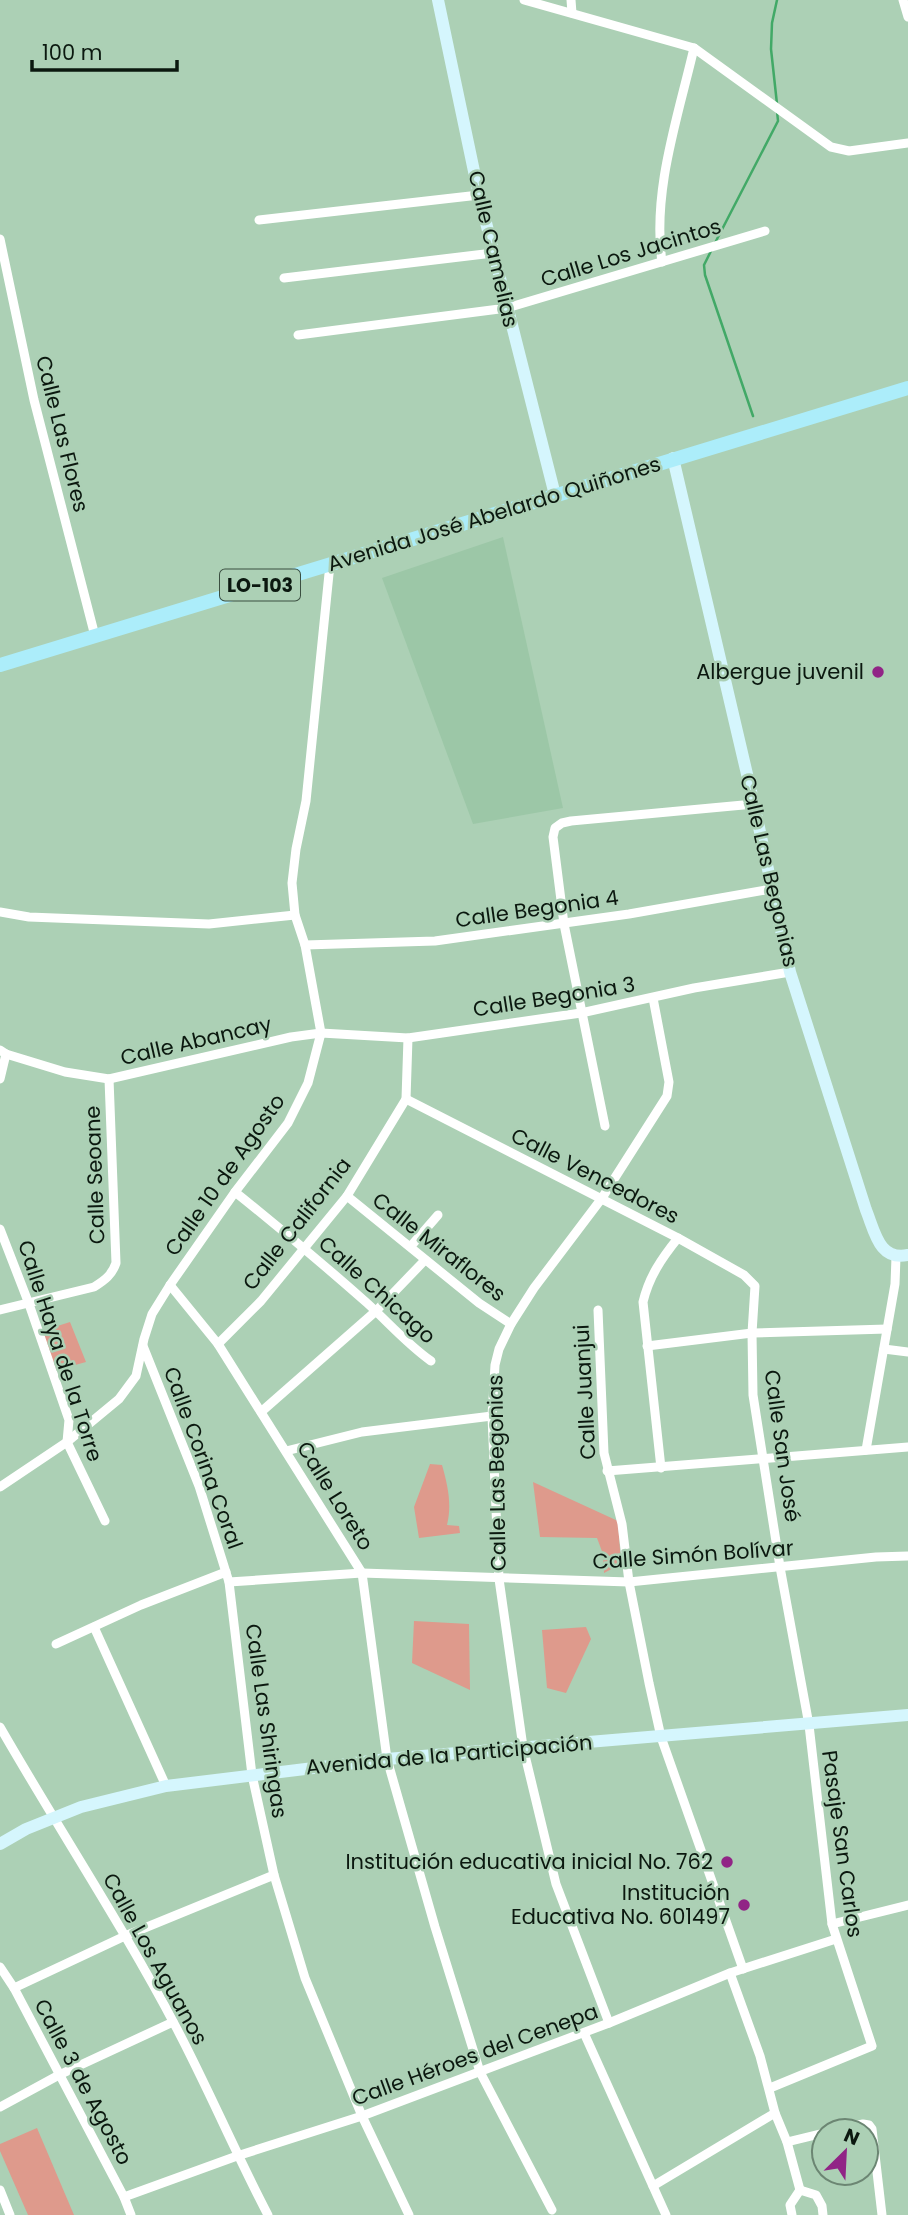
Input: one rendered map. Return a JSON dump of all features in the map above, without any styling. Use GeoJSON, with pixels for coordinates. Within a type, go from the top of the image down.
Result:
{"type":"FeatureCollection","features":[{"type":"Feature","properties":{"kind":"main road","name":"Avenida José Abelardo Quiñones"},"geometry":{"type":"LineString","coordinates":[[0,665],[908,388]]}},
{"type":"Feature","properties":{"kind":"street","name":"Calle Camelias"},"geometry":{"type":"LineString","coordinates":[[438,0],[479,195],[555,495]]}},
{"type":"Feature","properties":{"kind":"street"},"geometry":{"type":"LineString","coordinates":[[524,0],[694,48],[831,147],[849,151],[908,143]]}},
{"type":"Feature","properties":{"kind":"street"},"geometry":{"type":"LineString","coordinates":[[571,0],[572,13]]}},
{"type":"Feature","properties":{"kind":"street"},"geometry":{"type":"LineString","coordinates":[[903,0],[908,17]]}},
{"type":"Feature","properties":{"kind":"street"},"geometry":{"type":"LineString","coordinates":[[662,262],[658,236],[663,182],[694,48]]}},
{"type":"Feature","properties":{"kind":"street"},"geometry":{"type":"LineString","coordinates":[[259,220],[479,195]]}},
{"type":"Feature","properties":{"kind":"street","name":"Calle Los Jacintos"},"geometry":{"type":"LineString","coordinates":[[298,335],[507,309],[765,231]]}},
{"type":"Feature","properties":{"kind":"street","name":"Calle Las Flores"},"geometry":{"type":"LineString","coordinates":[[0,239],[34,400],[95,636]]}},
{"type":"Feature","properties":{"kind":"street"},"geometry":{"type":"LineString","coordinates":[[284,278],[493,253]]}},
{"type":"Feature","properties":{"kind":"street","name":"Calle Las Begonias"},"geometry":{"type":"LineString","coordinates":[[673,458],[754,804],[790,972],[866,1210],[883,1250],[888,1255],[902,1256]]}},
{"type":"Feature","properties":{"kind":"street","name":"Calle 10 de Agosto"},"geometry":{"type":"LineString","coordinates":[[0,1487],[67,1442],[119,1399],[136,1376],[152,1314],[235,1192],[288,1124],[308,1083],[321,1033],[305,945],[295,915],[293,872],[306,800],[330,564]]}},
{"type":"Feature","properties":{"kind":"street"},"geometry":{"type":"LineString","coordinates":[[605,1126],[564,924],[553,831],[557,825],[571,821],[754,804]]}},
{"type":"Feature","properties":{"kind":"street","name":"Calle Begonia 4"},"geometry":{"type":"LineString","coordinates":[[305,945],[435,941],[564,924],[771,889]]}},
{"type":"Feature","properties":{"kind":"street"},"geometry":{"type":"LineString","coordinates":[[0,912],[29,917],[209,924],[295,915]]}},
{"type":"Feature","properties":{"kind":"street","name":"Calle Begonia 3"},"geometry":{"type":"LineString","coordinates":[[321,1033],[408,1038],[581,1013],[694,988],[790,972]]}},
{"type":"Feature","properties":{"kind":"street","name":"Calle Las Begonias"},"geometry":{"type":"LineString","coordinates":[[609,2023],[556,1884],[523,1747],[499,1579],[492,1416],[495,1365],[511,1324],[534,1288],[602,1198],[667,1096],[669,1089],[653,998]]}},
{"type":"Feature","properties":{"kind":"street","name":"Calle Abancay"},"geometry":{"type":"LineString","coordinates":[[3,1052],[65,1072],[109,1079],[291,1037],[321,1033]]}},
{"type":"Feature","properties":{"kind":"street","name":"Calle California"},"geometry":{"type":"LineString","coordinates":[[218,1344],[261,1301],[347,1196],[406,1099],[408,1038]]}},
{"type":"Feature","properties":{"kind":"street"},"geometry":{"type":"LineString","coordinates":[[0,1079],[3,1052]]}},
{"type":"Feature","properties":{"kind":"street","name":"Calle Seoane"},"geometry":{"type":"LineString","coordinates":[[29,1304],[94,1287],[114,1270],[116,1263],[109,1079]]}},
{"type":"Feature","properties":{"kind":"street","name":"Calle Vencedores"},"geometry":{"type":"LineString","coordinates":[[406,1099],[678,1238],[748,1278],[753,1282],[756,1296]]}},
{"type":"Feature","properties":{"kind":"street","name":"Calle Chicago"},"geometry":{"type":"LineString","coordinates":[[235,1192],[304,1247],[376,1311],[410,1346],[431,1361]]}},
{"type":"Feature","properties":{"kind":"street","name":"Calle Miraflores"},"geometry":{"type":"LineString","coordinates":[[347,1196],[479,1303],[511,1324]]}},
{"type":"Feature","properties":{"kind":"street"},"geometry":{"type":"LineString","coordinates":[[411,1246],[438,1215]]}},
{"type":"Feature","properties":{"kind":"street","name":"Calle Haya de la Torre"},"geometry":{"type":"LineString","coordinates":[[0,1229],[69,1420],[67,1442],[105,1521]]}},
{"type":"Feature","properties":{"kind":"street"},"geometry":{"type":"LineString","coordinates":[[661,1468],[643,1303],[648,1282],[662,1257],[678,1238]]}},
{"type":"Feature","properties":{"kind":"street"},"geometry":{"type":"LineString","coordinates":[[866,1450],[902,1256]]}},
{"type":"Feature","properties":{"kind":"street"},"geometry":{"type":"LineString","coordinates":[[261,1412],[376,1311],[425,1260]]}},
{"type":"Feature","properties":{"kind":"street","name":"Calle Loreto"},"geometry":{"type":"LineString","coordinates":[[170,1285],[218,1344],[362,1573],[387,1759],[435,1927],[480,2072],[552,2210]]}},
{"type":"Feature","properties":{"kind":"street","name":"Calle San José"},"geometry":{"type":"LineString","coordinates":[[756,1296],[752,1333],[753,1395],[780,1567],[809,1724]]}},
{"type":"Feature","properties":{"kind":"street"},"geometry":{"type":"LineString","coordinates":[[0,1310],[29,1304]]}},
{"type":"Feature","properties":{"kind":"street","name":"Calle Juanjui"},"geometry":{"type":"LineString","coordinates":[[598,1310],[604,1453],[622,1524],[629,1582],[661,1737],[743,1969]]}},
{"type":"Feature","properties":{"kind":"street"},"geometry":{"type":"LineString","coordinates":[[647,1346],[752,1333],[887,1329]]}},
{"type":"Feature","properties":{"kind":"street","name":"Calle Corina Coral"},"geometry":{"type":"LineString","coordinates":[[142,1346],[199,1486],[228,1577]]}},
{"type":"Feature","properties":{"kind":"street"},"geometry":{"type":"LineString","coordinates":[[884,1349],[908,1352]]}},
{"type":"Feature","properties":{"kind":"street"},"geometry":{"type":"LineString","coordinates":[[286,1451],[362,1432],[492,1416]]}},
{"type":"Feature","properties":{"kind":"street"},"geometry":{"type":"LineString","coordinates":[[607,1471],[908,1447]]}},
{"type":"Feature","properties":{"kind":"street","name":"Calle Simón Bolívar"},"geometry":{"type":"LineString","coordinates":[[56,1644],[141,1605],[228,1577],[362,1573],[629,1582],[908,1556]]}},
{"type":"Feature","properties":{"kind":"street","name":"Calle Las Shiringas"},"geometry":{"type":"LineString","coordinates":[[228,1577],[252,1775],[274,1875],[305,1978],[362,2116],[409,2215]]}},
{"type":"Feature","properties":{"kind":"street"},"geometry":{"type":"LineString","coordinates":[[94,1626],[166,1786]]}},
{"type":"Feature","properties":{"kind":"street","name":"Avenida de la Participación"},"geometry":{"type":"LineString","coordinates":[[0,1844],[26,1829],[81,1807],[166,1786],[387,1759],[908,1716]]}},
{"type":"Feature","properties":{"kind":"street","name":"Pasaje San Carlos"},"geometry":{"type":"LineString","coordinates":[[770,2088],[872,2046],[832,1924],[809,1724]]}},
{"type":"Feature","properties":{"kind":"street","name":"Calle Los Aguanos"},"geometry":{"type":"LineString","coordinates":[[0,1727],[173,2022],[268,2215]]}},
{"type":"Feature","properties":{"kind":"street"},"geometry":{"type":"LineString","coordinates":[[13,1988],[125,1936],[274,1875]]}},
{"type":"Feature","properties":{"kind":"street"},"geometry":{"type":"LineString","coordinates":[[832,1924],[908,1905]]}},
{"type":"Feature","properties":{"kind":"street","name":"Calle Héroes del Cenepa"},"geometry":{"type":"LineString","coordinates":[[124,2197],[237,2156],[362,2116],[584,2033],[730,1973],[836,1940]]}},
{"type":"Feature","properties":{"kind":"street","name":"Calle 3 de Agosto"},"geometry":{"type":"LineString","coordinates":[[0,1967],[124,2197],[131,2215]]}},
{"type":"Feature","properties":{"kind":"street"},"geometry":{"type":"LineString","coordinates":[[730,1973],[770,2088],[775,2113],[787,2142],[800,2190],[790,2205],[792,2215]]}},
{"type":"Feature","properties":{"kind":"street"},"geometry":{"type":"LineString","coordinates":[[0,2107],[59,2075],[173,2022]]}},
{"type":"Feature","properties":{"kind":"street"},"geometry":{"type":"LineString","coordinates":[[584,2033],[666,2215]]}},
{"type":"Feature","properties":{"kind":"street"},"geometry":{"type":"LineString","coordinates":[[653,2186],[775,2113]]}},
{"type":"Feature","properties":{"kind":"street"},"geometry":{"type":"LineString","coordinates":[[787,2142],[810,2136]]}},
{"type":"Feature","properties":{"kind":"street"},"geometry":{"type":"LineString","coordinates":[[879,2187],[882,2215]]}},
{"type":"Feature","properties":{"kind":"street"},"geometry":{"type":"LineString","coordinates":[[0,2190],[10,2215]]}},
{"type":"Feature","properties":{"kind":"street"},"geometry":{"type":"LineString","coordinates":[[800,2190],[816,2195],[824,2215]]}},
{"type":"Feature","properties":{"kind":"shaded area"},"geometry":{"type":"Polygon","coordinates":[[[503,537],[563,808],[473,824],[382,578],[503,537]]]}},
{"type":"Feature","properties":{"kind":"shaded area"},"geometry":{"type":"Polygon","coordinates":[[[70,1322],[86,1362],[57,1370],[42,1331],[70,1322]]]}},
{"type":"Feature","properties":{"kind":"shaded area"},"geometry":{"type":"Polygon","coordinates":[[[430,1464],[442,1465],[449,1495],[447,1525],[459,1526],[460,1533],[419,1538],[414,1507],[430,1464]]]}},
{"type":"Feature","properties":{"kind":"shaded area"},"geometry":{"type":"Polygon","coordinates":[[[533,1482],[618,1521],[621,1564],[604,1573],[603,1554],[597,1538],[540,1537],[533,1482]]]}},
{"type":"Feature","properties":{"kind":"shaded area"},"geometry":{"type":"Polygon","coordinates":[[[414,1621],[469,1624],[470,1690],[412,1663],[414,1621]]]}},
{"type":"Feature","properties":{"kind":"shaded area"},"geometry":{"type":"Polygon","coordinates":[[[586,1627],[591,1639],[566,1693],[547,1688],[542,1630],[586,1627]]]}},
{"type":"Feature","properties":{"kind":"shaded area"},"geometry":{"type":"Polygon","coordinates":[[[37,2128],[74,2215],[28,2215],[0,2151],[0,2144],[37,2128]]]}},
{"type":"Feature","properties":{"kind":"waterway"},"geometry":{"type":"LineString","coordinates":[[777,0],[772,23],[771,49],[777,104]]}},
{"type":"Feature","properties":{"kind":"waterway"},"geometry":{"type":"LineString","coordinates":[[715,243],[778,121],[777,111]]}},
{"type":"Feature","properties":{"kind":"waterway"},"geometry":{"type":"LineString","coordinates":[[712,249],[704,265],[705,275],[753,416]]}},
{"type":"Feature","properties":{"kind":"place","name":"Albergue juvenil"},"geometry":{"type":"Point","coordinates":[878,672]}},
{"type":"Feature","properties":{"kind":"place","name":"Institución educativa inicial No. 762"},"geometry":{"type":"Point","coordinates":[727,1862]}},
{"type":"Feature","properties":{"kind":"place","name":"Institución Educativa No. 601497"},"geometry":{"type":"Point","coordinates":[744,1905]}}]}
